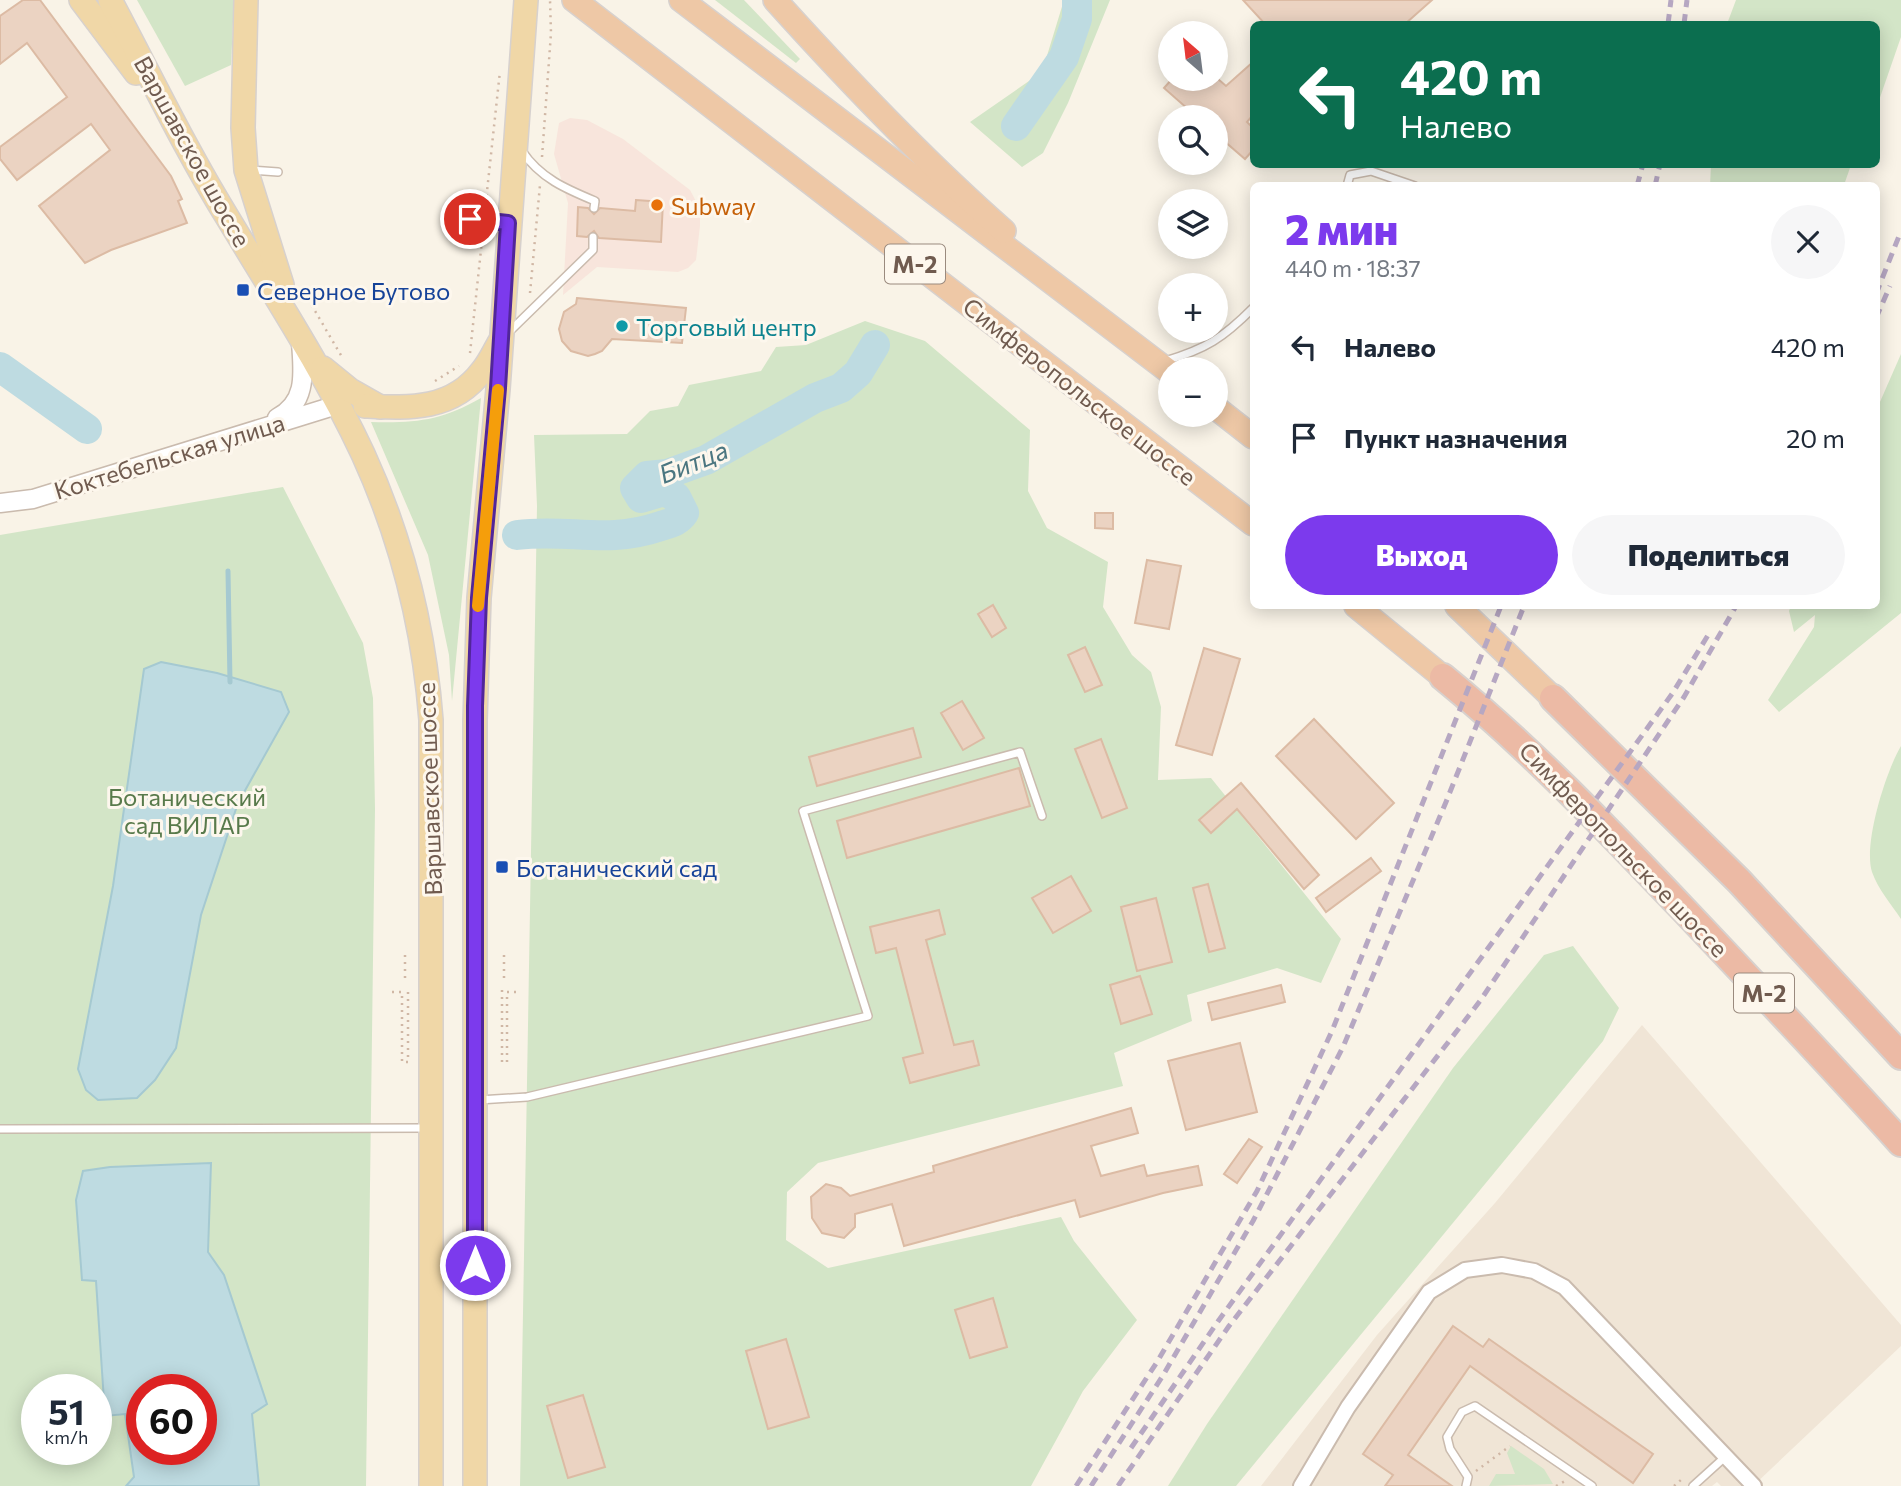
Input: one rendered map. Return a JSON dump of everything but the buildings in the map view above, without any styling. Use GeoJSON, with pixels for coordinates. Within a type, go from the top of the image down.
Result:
{"type":"FeatureCollection","features":[{"type":"Feature","properties":{"kind":"highway","name":"М-2"},"geometry":{"type":"LineString","coordinates":[[681,0],[1158,363]]}},
{"type":"Feature","properties":{"kind":"highway"},"geometry":{"type":"LineString","coordinates":[[775,0],[867,100],[946,179],[1139,348]]}},
{"type":"Feature","properties":{"kind":"highway","name":"Симферопольское шоссе"},"geometry":{"type":"LineString","coordinates":[[576,1],[1250,522]]}},
{"type":"Feature","properties":{"kind":"highway"},"geometry":{"type":"LineString","coordinates":[[1228,417],[1250,435]]}},
{"type":"Feature","properties":{"kind":"highway","name":"Симферопольское шоссе"},"geometry":{"type":"LineString","coordinates":[[1360,609],[1504,727],[1622,845],[1771,1001],[1901,1143]]}},
{"type":"Feature","properties":{"kind":"highway","name":"М-2"},"geometry":{"type":"LineString","coordinates":[[1461,609],[1739,881],[1901,1056]]}},
{"type":"Feature","properties":{"kind":"main road"},"geometry":{"type":"LineString","coordinates":[[81,0],[185,142]]}},
{"type":"Feature","properties":{"kind":"main road","name":"Варшавское шоссе"},"geometry":{"type":"LineString","coordinates":[[110,0],[185,142],[337,405],[372,476],[395,537],[420,633],[429,691],[433,918],[431,1486]]}},
{"type":"Feature","properties":{"kind":"main road"},"geometry":{"type":"LineString","coordinates":[[246,0],[243,90],[246,170],[264,234],[301,341],[331,376],[380,407]]}},
{"type":"Feature","properties":{"kind":"main road","name":"Варшавское шоссе"},"geometry":{"type":"LineString","coordinates":[[475,1486],[475,720],[479,598],[526,0]]}},
{"type":"Feature","properties":{"kind":"main road"},"geometry":{"type":"LineString","coordinates":[[337,405],[416,408],[451,396],[482,372],[501,340]]}},
{"type":"Feature","properties":{"kind":"street"},"geometry":{"type":"LineString","coordinates":[[255,430],[289,412],[297,402],[303,377],[301,341]]}},
{"type":"Feature","properties":{"kind":"street","name":"Коктебельская улица"},"geometry":{"type":"LineString","coordinates":[[0,503],[33,499],[337,405]]}},
{"type":"Feature","properties":{"kind":"street"},"geometry":{"type":"LineString","coordinates":[[1301,1486],[1348,1407],[1429,1292],[1465,1270],[1502,1265],[1534,1271],[1564,1287],[1754,1486]]}},
{"type":"Feature","properties":{"kind":"lane"},"geometry":{"type":"LineString","coordinates":[[514,141],[533,168],[563,187],[595,201],[594,208]]}},
{"type":"Feature","properties":{"kind":"lane"},"geometry":{"type":"LineString","coordinates":[[246,170],[278,172]]}},
{"type":"Feature","properties":{"kind":"lane"},"geometry":{"type":"LineString","coordinates":[[1348,182],[1350,175],[1371,171],[1403,182]]}},
{"type":"Feature","properties":{"kind":"lane"},"geometry":{"type":"LineString","coordinates":[[470,219],[508,223]]}},
{"type":"Feature","properties":{"kind":"lane"},"geometry":{"type":"LineString","coordinates":[[501,340],[593,250],[593,237]]}},
{"type":"Feature","properties":{"kind":"lane"},"geometry":{"type":"LineString","coordinates":[[1186,357],[1228,333],[1250,311]]}},
{"type":"Feature","properties":{"kind":"lane"},"geometry":{"type":"LineString","coordinates":[[475,1100],[527,1097],[868,1016],[803,811],[1020,752],[1042,817]]}},
{"type":"Feature","properties":{"kind":"lane"},"geometry":{"type":"LineString","coordinates":[[0,1129],[431,1128]]}},
{"type":"Feature","properties":{"kind":"lane"},"geometry":{"type":"LineString","coordinates":[[1466,1486],[1468,1477],[1450,1449],[1447,1437],[1462,1412],[1475,1406],[1592,1486]]}},
{"type":"Feature","properties":{"kind":"lane"},"geometry":{"type":"LineString","coordinates":[[1693,1486],[1726,1456]]}},
{"type":"Feature","properties":{"kind":"path"},"geometry":{"type":"LineString","coordinates":[[468,357],[500,69]]}},
{"type":"Feature","properties":{"kind":"path"},"geometry":{"type":"LineString","coordinates":[[296,277],[344,360]]}},
{"type":"Feature","properties":{"kind":"path"},"geometry":{"type":"LineString","coordinates":[[425,385],[462,363]]}},
{"type":"Feature","properties":{"kind":"path"},"geometry":{"type":"LineString","coordinates":[[405,955],[405,983]]}},
{"type":"Feature","properties":{"kind":"path"},"geometry":{"type":"LineString","coordinates":[[504,955],[504,983]]}},
{"type":"Feature","properties":{"kind":"path"},"geometry":{"type":"LineString","coordinates":[[392,992],[402,992],[402,1062],[408,1062],[408,990]]}},
{"type":"Feature","properties":{"kind":"path"},"geometry":{"type":"LineString","coordinates":[[502,990],[502,1062],[507,1062],[507,992],[517,992]]}},
{"type":"Feature","properties":{"kind":"path"},"geometry":{"type":"LineString","coordinates":[[1475,1472],[1516,1442]]}},
{"type":"Feature","properties":{"kind":"path"},"geometry":{"type":"LineString","coordinates":[[1470,1465],[1476,1477]]}},
{"type":"Feature","properties":{"kind":"path"},"geometry":{"type":"LineString","coordinates":[[1558,1472],[1569,1479]]}},
{"type":"Feature","properties":{"kind":"shaded area"},"geometry":{"type":"Polygon","coordinates":[[[570,118],[587,120],[623,139],[690,190],[700,209],[700,226],[696,260],[688,268],[678,272],[597,267],[563,295],[568,203],[554,154],[559,123],[570,118]]]}},
{"type":"Feature","properties":{"kind":"shaded area"},"geometry":{"type":"Polygon","coordinates":[[[1642,1025],[1901,1325],[1901,1346],[1753,1486],[1721,1486],[1717,1482],[1712,1486],[1261,1486],[1377,1335],[1495,1203],[1642,1025]]]}},
{"type":"Feature","properties":{"kind":"green space"},"geometry":{"type":"Polygon","coordinates":[[[137,0],[234,0],[231,65],[185,86],[137,0]]]}},
{"type":"Feature","properties":{"kind":"green space"},"geometry":{"type":"Polygon","coordinates":[[[715,0],[744,0],[800,59],[796,63],[715,0]]]}},
{"type":"Feature","properties":{"kind":"green space"},"geometry":{"type":"Polygon","coordinates":[[[1064,0],[1110,0],[1068,103],[1043,153],[1022,167],[970,122],[1042,72],[1064,0]]]}},
{"type":"Feature","properties":{"kind":"green space"},"geometry":{"type":"Polygon","coordinates":[[[1736,0],[1901,0],[1901,37],[1880,97],[1880,21],[1728,21],[1736,0]]]}},
{"type":"Feature","properties":{"kind":"green space"},"geometry":{"type":"Polygon","coordinates":[[[1711,168],[1850,168],[1845,182],[1710,182],[1711,168]]]}},
{"type":"Feature","properties":{"kind":"green space"},"geometry":{"type":"Polygon","coordinates":[[[865,321],[925,341],[1030,430],[1028,491],[1047,528],[1108,562],[1103,607],[1132,655],[1151,672],[1161,707],[1158,780],[1211,778],[1341,939],[1321,983],[1277,968],[1187,995],[1192,1021],[1114,1053],[1123,1086],[818,1163],[787,1192],[786,1240],[828,1268],[1061,1217],[1074,1241],[1137,1320],[1083,1391],[1031,1486],[520,1486],[537,506],[534,435],[627,434],[650,411],[678,406],[689,385],[761,371],[776,347],[806,345],[865,321]]]}},
{"type":"Feature","properties":{"kind":"green space"},"geometry":{"type":"Polygon","coordinates":[[[1901,354],[1901,613],[1779,712],[1768,700],[1814,627],[1815,615],[1794,632],[1790,609],[1880,609],[1880,402],[1901,354]]]}},
{"type":"Feature","properties":{"kind":"green space"},"geometry":{"type":"Polygon","coordinates":[[[481,398],[452,701],[449,655],[428,555],[371,422],[428,419],[453,412],[481,398]]]}},
{"type":"Feature","properties":{"kind":"green space","name":"Ботанический сад ВИЛАР"},"geometry":{"type":"Polygon","coordinates":[[[283,487],[363,643],[373,698],[375,809],[366,1486],[0,1486],[0,535],[283,487]]]}},
{"type":"Feature","properties":{"kind":"green space"},"geometry":{"type":"Polygon","coordinates":[[[1901,746],[1901,919],[1878,884],[1870,860],[1873,826],[1889,772],[1901,746]]]}},
{"type":"Feature","properties":{"kind":"green space"},"geometry":{"type":"Polygon","coordinates":[[[1573,946],[1619,1008],[1603,1041],[1236,1486],[1168,1486],[1207,1424],[1453,1068],[1544,955],[1573,946]]]}},
{"type":"Feature","properties":{"kind":"green space"},"geometry":{"type":"Polygon","coordinates":[[[1511,1446],[1544,1469],[1553,1484],[1489,1486],[1496,1474],[1515,1474],[1507,1453],[1511,1446]]]}},
{"type":"Feature","properties":{"kind":"water"},"geometry":{"type":"Polygon","coordinates":[[[161,662],[217,673],[281,692],[289,712],[238,803],[201,915],[176,1048],[155,1080],[137,1098],[98,1100],[86,1090],[78,1069],[113,886],[144,669],[161,662]]]}},
{"type":"Feature","properties":{"kind":"water"},"geometry":{"type":"Polygon","coordinates":[[[211,1163],[208,1252],[224,1275],[267,1404],[252,1414],[259,1486],[126,1486],[134,1477],[132,1465],[217,1465],[217,1374],[126,1374],[126,1421],[125,1414],[112,1415],[112,1374],[102,1374],[96,1281],[82,1280],[76,1200],[83,1171],[110,1167],[211,1163]]]}},
{"type":"Feature","properties":{"kind":"waterway","name":"Битца"},"geometry":{"type":"LineString","coordinates":[[1016,126],[1064,57],[1077,19],[1077,0]]}},
{"type":"Feature","properties":{"kind":"waterway","name":"Битца"},"geometry":{"type":"LineString","coordinates":[[517,535],[622,534],[641,532],[676,520],[684,513],[676,497],[664,491],[641,498],[635,488],[647,476],[667,474],[706,460],[815,398],[841,388],[858,373],[875,345]]}},
{"type":"Feature","properties":{"kind":"waterway","name":"Битца"},"geometry":{"type":"LineString","coordinates":[[0,367],[87,429]]}},
{"type":"Feature","properties":{"kind":"waterway"},"geometry":{"type":"LineString","coordinates":[[228,571],[230,682]]}},
{"type":"Feature","properties":{"kind":"railway"},"geometry":{"type":"LineString","coordinates":[[1668,21],[1671,0]]}},
{"type":"Feature","properties":{"kind":"railway"},"geometry":{"type":"LineString","coordinates":[[1684,21],[1687,0]]}},
{"type":"Feature","properties":{"kind":"railway"},"geometry":{"type":"LineString","coordinates":[[1638,182],[1642,168]]}},
{"type":"Feature","properties":{"kind":"railway"},"geometry":{"type":"LineString","coordinates":[[1656,182],[1659,168]]}},
{"type":"Feature","properties":{"kind":"railway"},"geometry":{"type":"LineString","coordinates":[[1880,284],[1901,231]]}},
{"type":"Feature","properties":{"kind":"railway"},"geometry":{"type":"LineString","coordinates":[[1880,309],[1890,286]]}},
{"type":"Feature","properties":{"kind":"railway"},"geometry":{"type":"LineString","coordinates":[[1076,1486],[1157,1362],[1257,1191],[1332,1031],[1500,609]]}},
{"type":"Feature","properties":{"kind":"railway"},"geometry":{"type":"LineString","coordinates":[[1091,1486],[1162,1377],[1253,1221],[1343,1047],[1446,802],[1523,609]]}},
{"type":"Feature","properties":{"kind":"railway"},"geometry":{"type":"LineString","coordinates":[[1118,1486],[1229,1326],[1480,1001],[1684,697],[1734,609]]}},
{"type":"Feature","properties":{"kind":"railway"},"geometry":{"type":"LineString","coordinates":[[1131,1448],[1219,1320],[1672,694],[1710,632]]}},
{"type":"Feature","properties":{"kind":"slow traffic"},"geometry":{"type":"LineString","coordinates":[[478,606],[498,390]]}},
{"type":"Feature","properties":{"kind":"place","name":"Subway"},"geometry":{"type":"Point","coordinates":[657,205]}},
{"type":"Feature","properties":{"kind":"place","name":"Северное Бутово"},"geometry":{"type":"Point","coordinates":[243,290]}},
{"type":"Feature","properties":{"kind":"place","name":"Торговый центр"},"geometry":{"type":"Point","coordinates":[622,326]}},
{"type":"Feature","properties":{"kind":"place","name":"Ботанический сад"},"geometry":{"type":"Point","coordinates":[502,867]}},
{"type":"Feature","properties":{"kind":"route"},"geometry":{"type":"LineString","coordinates":[[470,219],[508,223],[498,388],[479,598],[475,706],[475,1265]]}}]}
